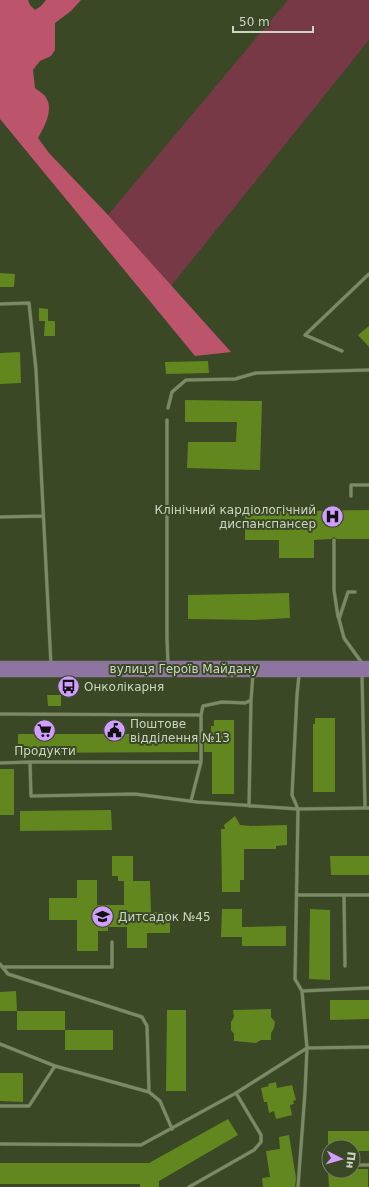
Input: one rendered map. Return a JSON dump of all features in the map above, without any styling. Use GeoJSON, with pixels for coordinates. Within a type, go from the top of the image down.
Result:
{"type":"FeatureCollection","features":[{"type":"Feature","properties":{"kind":"main road","name":"вулиця Героїв Майдану"},"geometry":{"type":"LineString","coordinates":[[2,671],[51,669],[366,669]]}},
{"type":"Feature","properties":{"kind":"lane"},"geometry":{"type":"LineString","coordinates":[[342,351],[305,335],[369,274]]}},
{"type":"Feature","properties":{"kind":"lane"},"geometry":{"type":"LineString","coordinates":[[0,304],[29,303],[36,370],[51,669]]}},
{"type":"Feature","properties":{"kind":"lane"},"geometry":{"type":"LineString","coordinates":[[168,408],[172,392],[186,380],[235,379],[256,373],[369,370]]}},
{"type":"Feature","properties":{"kind":"lane"},"geometry":{"type":"LineString","coordinates":[[168,420],[168,670]]}},
{"type":"Feature","properties":{"kind":"lane"},"geometry":{"type":"LineString","coordinates":[[351,496],[351,485],[369,485]]}},
{"type":"Feature","properties":{"kind":"lane"},"geometry":{"type":"LineString","coordinates":[[0,517],[43,516]]}},
{"type":"Feature","properties":{"kind":"lane"},"geometry":{"type":"LineString","coordinates":[[334,540],[334,590],[339,619],[344,638],[366,669],[364,808]]}},
{"type":"Feature","properties":{"kind":"lane"},"geometry":{"type":"LineString","coordinates":[[339,619],[348,592],[355,592]]}},
{"type":"Feature","properties":{"kind":"lane"},"geometry":{"type":"LineString","coordinates":[[249,806],[251,700],[254,669]]}},
{"type":"Feature","properties":{"kind":"lane"},"geometry":{"type":"LineString","coordinates":[[298,1187],[306,1092],[307,1048],[302,991],[295,979],[298,809],[292,795],[297,695],[300,669]]}},
{"type":"Feature","properties":{"kind":"lane"},"geometry":{"type":"LineString","coordinates":[[191,801],[201,762],[201,714],[203,706],[222,702],[245,703],[251,700]]}},
{"type":"Feature","properties":{"kind":"lane"},"geometry":{"type":"LineString","coordinates":[[0,714],[201,714]]}},
{"type":"Feature","properties":{"kind":"lane"},"geometry":{"type":"LineString","coordinates":[[30,762],[31,796],[135,794],[191,801],[298,809],[369,808]]}},
{"type":"Feature","properties":{"kind":"lane"},"geometry":{"type":"LineString","coordinates":[[0,763],[201,762]]}},
{"type":"Feature","properties":{"kind":"lane"},"geometry":{"type":"LineString","coordinates":[[297,895],[369,895]]}},
{"type":"Feature","properties":{"kind":"lane"},"geometry":{"type":"LineString","coordinates":[[344,895],[345,966]]}},
{"type":"Feature","properties":{"kind":"lane"},"geometry":{"type":"LineString","coordinates":[[1,965],[112,967],[112,942]]}},
{"type":"Feature","properties":{"kind":"lane"},"geometry":{"type":"LineString","coordinates":[[1,965],[8,974],[142,1017],[147,1026],[149,1092]]}},
{"type":"Feature","properties":{"kind":"lane"},"geometry":{"type":"LineString","coordinates":[[302,991],[369,988]]}},
{"type":"Feature","properties":{"kind":"lane"},"geometry":{"type":"LineString","coordinates":[[0,1044],[55,1066],[149,1092],[160,1101],[172,1129]]}},
{"type":"Feature","properties":{"kind":"lane"},"geometry":{"type":"LineString","coordinates":[[0,1144],[141,1144],[172,1129],[236,1093],[307,1048],[369,1047]]}},
{"type":"Feature","properties":{"kind":"lane"},"geometry":{"type":"LineString","coordinates":[[0,1106],[29,1106],[55,1066]]}},
{"type":"Feature","properties":{"kind":"lane"},"geometry":{"type":"LineString","coordinates":[[189,1187],[254,1150],[261,1142],[261,1135],[236,1093]]}},
{"type":"Feature","properties":{"kind":"shaded area"},"geometry":{"type":"Polygon","coordinates":[[[0,0],[28,0],[30,5],[35,10],[46,0],[81,0],[71,11],[55,23],[55,50],[51,56],[40,61],[33,70],[35,88],[45,96],[49,106],[48,118],[38,138],[49,153],[108,215],[231,352],[195,356],[0,119],[0,0]]]}},
{"type":"Feature","properties":{"kind":"shaded area"},"geometry":{"type":"Polygon","coordinates":[[[288,0],[369,0],[369,40],[171,286],[108,215],[288,0]]]}},
{"type":"Feature","properties":{"kind":"building"},"geometry":{"type":"Polygon","coordinates":[[[0,273],[15,274],[14,287],[0,287],[0,273]]]}},
{"type":"Feature","properties":{"kind":"building"},"geometry":{"type":"Polygon","coordinates":[[[39,308],[48,309],[48,321],[55,321],[55,336],[44,336],[45,321],[39,321],[39,308]]]}},
{"type":"Feature","properties":{"kind":"building"},"geometry":{"type":"Polygon","coordinates":[[[369,326],[369,347],[358,335],[369,326]]]}},
{"type":"Feature","properties":{"kind":"building"},"geometry":{"type":"Polygon","coordinates":[[[20,352],[21,383],[0,384],[0,353],[20,352]]]}},
{"type":"Feature","properties":{"kind":"building"},"geometry":{"type":"Polygon","coordinates":[[[208,361],[209,373],[166,374],[165,362],[208,361]]]}},
{"type":"Feature","properties":{"kind":"building"},"geometry":{"type":"Polygon","coordinates":[[[185,400],[262,401],[260,470],[187,468],[188,442],[236,442],[237,422],[185,422],[185,400]]]}},
{"type":"Feature","properties":{"kind":"building"},"geometry":{"type":"Polygon","coordinates":[[[369,510],[369,539],[337,539],[334,537],[331,539],[314,540],[314,558],[279,558],[279,540],[245,540],[245,512],[369,510]]]}},
{"type":"Feature","properties":{"kind":"building"},"geometry":{"type":"Polygon","coordinates":[[[289,593],[290,618],[254,620],[188,619],[188,595],[289,593]]]}},
{"type":"Feature","properties":{"kind":"building"},"geometry":{"type":"Polygon","coordinates":[[[47,695],[61,695],[61,706],[48,706],[47,695]]]}},
{"type":"Feature","properties":{"kind":"building"},"geometry":{"type":"Polygon","coordinates":[[[315,718],[335,718],[335,792],[313,792],[313,724],[315,724],[315,718]]]}},
{"type":"Feature","properties":{"kind":"building"},"geometry":{"type":"Polygon","coordinates":[[[214,720],[234,720],[234,794],[212,794],[212,752],[204,752],[204,734],[211,734],[211,726],[214,726],[214,720]]]}},
{"type":"Feature","properties":{"kind":"building"},"geometry":{"type":"Polygon","coordinates":[[[18,734],[198,734],[198,752],[18,753],[18,734]]]}},
{"type":"Feature","properties":{"kind":"building"},"geometry":{"type":"Polygon","coordinates":[[[0,769],[14,769],[14,815],[0,815],[0,769]]]}},
{"type":"Feature","properties":{"kind":"building"},"geometry":{"type":"Polygon","coordinates":[[[111,810],[112,830],[20,831],[20,811],[111,810]]]}},
{"type":"Feature","properties":{"kind":"building"},"geometry":{"type":"Polygon","coordinates":[[[235,816],[240,825],[287,825],[287,845],[276,846],[276,849],[244,849],[244,880],[240,880],[240,892],[222,892],[221,829],[225,829],[224,825],[235,816]]]}},
{"type":"Feature","properties":{"kind":"building"},"geometry":{"type":"Polygon","coordinates":[[[112,856],[133,856],[133,881],[150,881],[151,912],[170,912],[170,933],[147,933],[147,948],[127,948],[127,927],[108,927],[108,931],[98,931],[98,951],[77,951],[77,920],[49,920],[49,898],[77,898],[77,880],[97,880],[97,905],[124,905],[124,881],[118,881],[118,876],[112,876],[112,856]]]}},
{"type":"Feature","properties":{"kind":"building"},"geometry":{"type":"Polygon","coordinates":[[[330,856],[369,856],[369,875],[331,875],[330,856]]]}},
{"type":"Feature","properties":{"kind":"building"},"geometry":{"type":"Polygon","coordinates":[[[222,909],[242,909],[242,927],[286,926],[286,946],[242,946],[242,937],[221,937],[222,909]]]}},
{"type":"Feature","properties":{"kind":"building"},"geometry":{"type":"Polygon","coordinates":[[[310,909],[330,910],[330,980],[309,979],[310,909]]]}},
{"type":"Feature","properties":{"kind":"building"},"geometry":{"type":"Polygon","coordinates":[[[16,991],[17,1011],[0,1011],[0,992],[16,991]]]}},
{"type":"Feature","properties":{"kind":"building"},"geometry":{"type":"Polygon","coordinates":[[[330,1000],[369,1000],[369,1019],[330,1020],[330,1000]]]}},
{"type":"Feature","properties":{"kind":"building"},"geometry":{"type":"Polygon","coordinates":[[[271,1009],[271,1017],[275,1022],[271,1033],[271,1040],[261,1040],[256,1043],[234,1041],[234,1034],[231,1030],[231,1022],[234,1017],[233,1010],[271,1009]]]}},
{"type":"Feature","properties":{"kind":"building"},"geometry":{"type":"Polygon","coordinates":[[[167,1010],[186,1010],[186,1091],[166,1091],[167,1010]]]}},
{"type":"Feature","properties":{"kind":"building"},"geometry":{"type":"Polygon","coordinates":[[[17,1011],[65,1011],[65,1030],[17,1030],[17,1011]]]}},
{"type":"Feature","properties":{"kind":"building"},"geometry":{"type":"Polygon","coordinates":[[[65,1030],[113,1030],[113,1050],[65,1050],[65,1030]]]}},
{"type":"Feature","properties":{"kind":"building"},"geometry":{"type":"Polygon","coordinates":[[[0,1073],[23,1073],[23,1102],[0,1101],[0,1073]]]}},
{"type":"Feature","properties":{"kind":"building"},"geometry":{"type":"Polygon","coordinates":[[[276,1082],[277,1088],[292,1085],[296,1100],[293,1101],[294,1104],[290,1105],[292,1115],[276,1119],[274,1111],[269,1113],[267,1102],[264,1102],[261,1088],[276,1082]]]}},
{"type":"Feature","properties":{"kind":"building"},"geometry":{"type":"Polygon","coordinates":[[[228,1119],[238,1135],[159,1181],[159,1187],[140,1187],[140,1184],[0,1184],[0,1163],[149,1163],[228,1119]]]}},
{"type":"Feature","properties":{"kind":"building"},"geometry":{"type":"Polygon","coordinates":[[[328,1131],[369,1131],[369,1151],[361,1151],[361,1139],[328,1139],[328,1131]]]}},
{"type":"Feature","properties":{"kind":"building"},"geometry":{"type":"Polygon","coordinates":[[[289,1135],[296,1178],[295,1187],[263,1187],[262,1178],[270,1177],[266,1151],[280,1149],[279,1137],[289,1135]]]}},
{"type":"Feature","properties":{"kind":"building"},"geometry":{"type":"Polygon","coordinates":[[[361,1169],[368,1169],[368,1187],[329,1187],[328,1179],[361,1179],[361,1169]]]}},
{"type":"Feature","properties":{"kind":"place","name":"Клінічний кардіологічний диспанспансер"},"geometry":{"type":"Point","coordinates":[332,517]}},
{"type":"Feature","properties":{"kind":"place","name":"Онколікарня"},"geometry":{"type":"Point","coordinates":[68,687]}},
{"type":"Feature","properties":{"kind":"place","name":"Продукти"},"geometry":{"type":"Point","coordinates":[45,730]}},
{"type":"Feature","properties":{"kind":"place","name":"Поштове відділення №13"},"geometry":{"type":"Point","coordinates":[115,731]}},
{"type":"Feature","properties":{"kind":"place","name":"Дитсадок №45"},"geometry":{"type":"Point","coordinates":[103,917]}}]}
